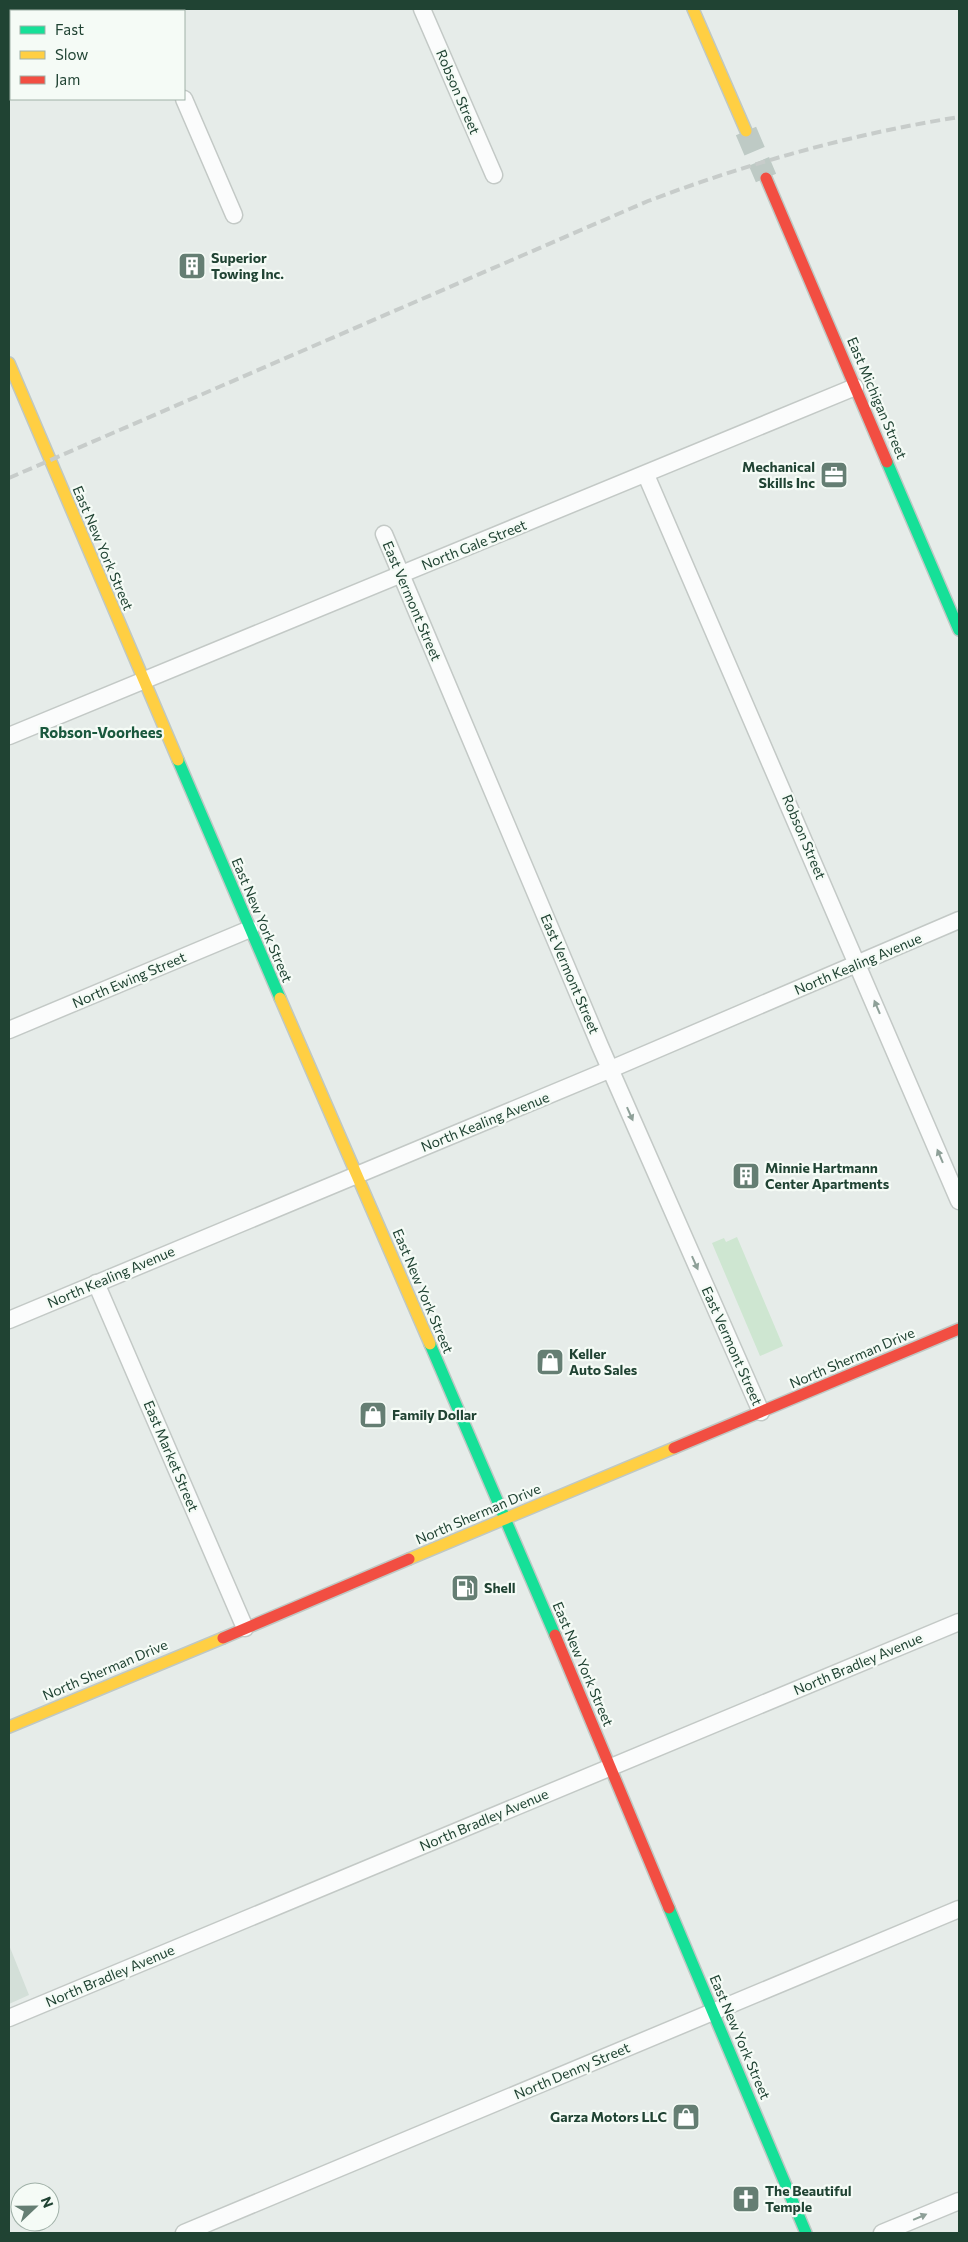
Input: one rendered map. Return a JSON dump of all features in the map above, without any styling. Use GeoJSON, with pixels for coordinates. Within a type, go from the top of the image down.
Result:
{"type":"FeatureCollection","features":[{"type":"Feature","properties":{"kind":"main road"},"geometry":{"type":"LineString","coordinates":[[693,9],[746,131]]}},
{"type":"Feature","properties":{"kind":"main road","name":"East Michigan Street"},"geometry":{"type":"LineString","coordinates":[[766,178],[959,630]]}},
{"type":"Feature","properties":{"kind":"main road","name":"East New York Street"},"geometry":{"type":"LineString","coordinates":[[9,363],[142,680],[506,1519],[806,2233]]}},
{"type":"Feature","properties":{"kind":"main road","name":"North Sherman Drive"},"geometry":{"type":"LineString","coordinates":[[9,1727],[959,1329]]}},
{"type":"Feature","properties":{"kind":"street","name":"Robson Street"},"geometry":{"type":"LineString","coordinates":[[422,9],[494,175]]}},
{"type":"Feature","properties":{"kind":"street"},"geometry":{"type":"LineString","coordinates":[[184,100],[234,215]]}},
{"type":"Feature","properties":{"kind":"street","name":"North Gale Street"},"geometry":{"type":"LineString","coordinates":[[9,736],[856,387]]}},
{"type":"Feature","properties":{"kind":"street","name":"Robson Street"},"geometry":{"type":"LineString","coordinates":[[646,474],[959,1201]]}},
{"type":"Feature","properties":{"kind":"street","name":"East Vermont Street"},"geometry":{"type":"LineString","coordinates":[[384,534],[611,1069],[761,1412]]}},
{"type":"Feature","properties":{"kind":"street","name":"North Kealing Avenue"},"geometry":{"type":"LineString","coordinates":[[9,1320],[611,1069],[959,920]]}},
{"type":"Feature","properties":{"kind":"street","name":"North Ewing Street"},"geometry":{"type":"LineString","coordinates":[[9,1030],[250,929]]}},
{"type":"Feature","properties":{"kind":"street","name":"East Market Street"},"geometry":{"type":"LineString","coordinates":[[96,1283],[245,1628]]}},
{"type":"Feature","properties":{"kind":"street","name":"North Bradley Avenue"},"geometry":{"type":"LineString","coordinates":[[9,2018],[959,1622]]}},
{"type":"Feature","properties":{"kind":"street","name":"North Denny Street"},"geometry":{"type":"LineString","coordinates":[[184,2233],[959,1909]]}},
{"type":"Feature","properties":{"kind":"street"},"geometry":{"type":"LineString","coordinates":[[882,2233],[959,2201]]}},
{"type":"Feature","properties":{"kind":"shaded area"},"geometry":{"type":"Polygon","coordinates":[[[9,1945],[29,1995],[9,2004],[9,1945]]]}},
{"type":"Feature","properties":{"kind":"green space"},"geometry":{"type":"Polygon","coordinates":[[[737,1237],[783,1346],[760,1356],[712,1243],[724,1238],[726,1242],[737,1237]]]}},
{"type":"Feature","properties":{"kind":"tunnel"},"geometry":{"type":"LineString","coordinates":[[746,131],[766,178]]}},
{"type":"Feature","properties":{"kind":"railway"},"geometry":{"type":"LineString","coordinates":[[9,478],[648,201],[724,174],[801,151],[879,132],[959,117]]}},
{"type":"Feature","properties":{"kind":"traffic: fast"},"geometry":{"type":"LineString","coordinates":[[887,462],[959,630]]}},
{"type":"Feature","properties":{"kind":"traffic: fast"},"geometry":{"type":"LineString","coordinates":[[178,760],[280,998]]}},
{"type":"Feature","properties":{"kind":"traffic: fast"},"geometry":{"type":"LineString","coordinates":[[430,1344],[555,1635]]}},
{"type":"Feature","properties":{"kind":"traffic: fast"},"geometry":{"type":"LineString","coordinates":[[669,1908],[806,2233]]}},
{"type":"Feature","properties":{"kind":"traffic: slow"},"geometry":{"type":"LineString","coordinates":[[693,9],[746,131]]}},
{"type":"Feature","properties":{"kind":"traffic: slow"},"geometry":{"type":"LineString","coordinates":[[9,363],[178,760]]}},
{"type":"Feature","properties":{"kind":"traffic: slow"},"geometry":{"type":"LineString","coordinates":[[280,998],[430,1344]]}},
{"type":"Feature","properties":{"kind":"traffic: slow"},"geometry":{"type":"LineString","coordinates":[[409,1559],[674,1448]]}},
{"type":"Feature","properties":{"kind":"traffic: slow"},"geometry":{"type":"LineString","coordinates":[[9,1727],[223,1638]]}},
{"type":"Feature","properties":{"kind":"traffic: jam"},"geometry":{"type":"LineString","coordinates":[[766,178],[887,462]]}},
{"type":"Feature","properties":{"kind":"traffic: jam"},"geometry":{"type":"LineString","coordinates":[[674,1448],[959,1329]]}},
{"type":"Feature","properties":{"kind":"traffic: jam"},"geometry":{"type":"LineString","coordinates":[[223,1638],[409,1559]]}},
{"type":"Feature","properties":{"kind":"traffic: jam"},"geometry":{"type":"LineString","coordinates":[[555,1635],[669,1908]]}},
{"type":"Feature","properties":{"kind":"place","name":"Superior Towing Inc."},"geometry":{"type":"Point","coordinates":[192,266]}},
{"type":"Feature","properties":{"kind":"place","name":"Mechanical Skills Inc"},"geometry":{"type":"Point","coordinates":[834,475]}},
{"type":"Feature","properties":{"kind":"place","name":"Minnie Hartmann Center Apartments"},"geometry":{"type":"Point","coordinates":[746,1176]}},
{"type":"Feature","properties":{"kind":"place","name":"Keller Auto Sales"},"geometry":{"type":"Point","coordinates":[550,1362]}},
{"type":"Feature","properties":{"kind":"place","name":"Family Dollar"},"geometry":{"type":"Point","coordinates":[373,1415]}},
{"type":"Feature","properties":{"kind":"place","name":"Shell"},"geometry":{"type":"Point","coordinates":[465,1588]}},
{"type":"Feature","properties":{"kind":"place","name":"Garza Motors LLC"},"geometry":{"type":"Point","coordinates":[686,2117]}},
{"type":"Feature","properties":{"kind":"place","name":"The Beautiful Temple"},"geometry":{"type":"Point","coordinates":[746,2199]}},
{"type":"Feature","properties":{"kind":"district","name":"Robson-Voorhees"},"geometry":{"type":"Point","coordinates":[101,733]}}]}
